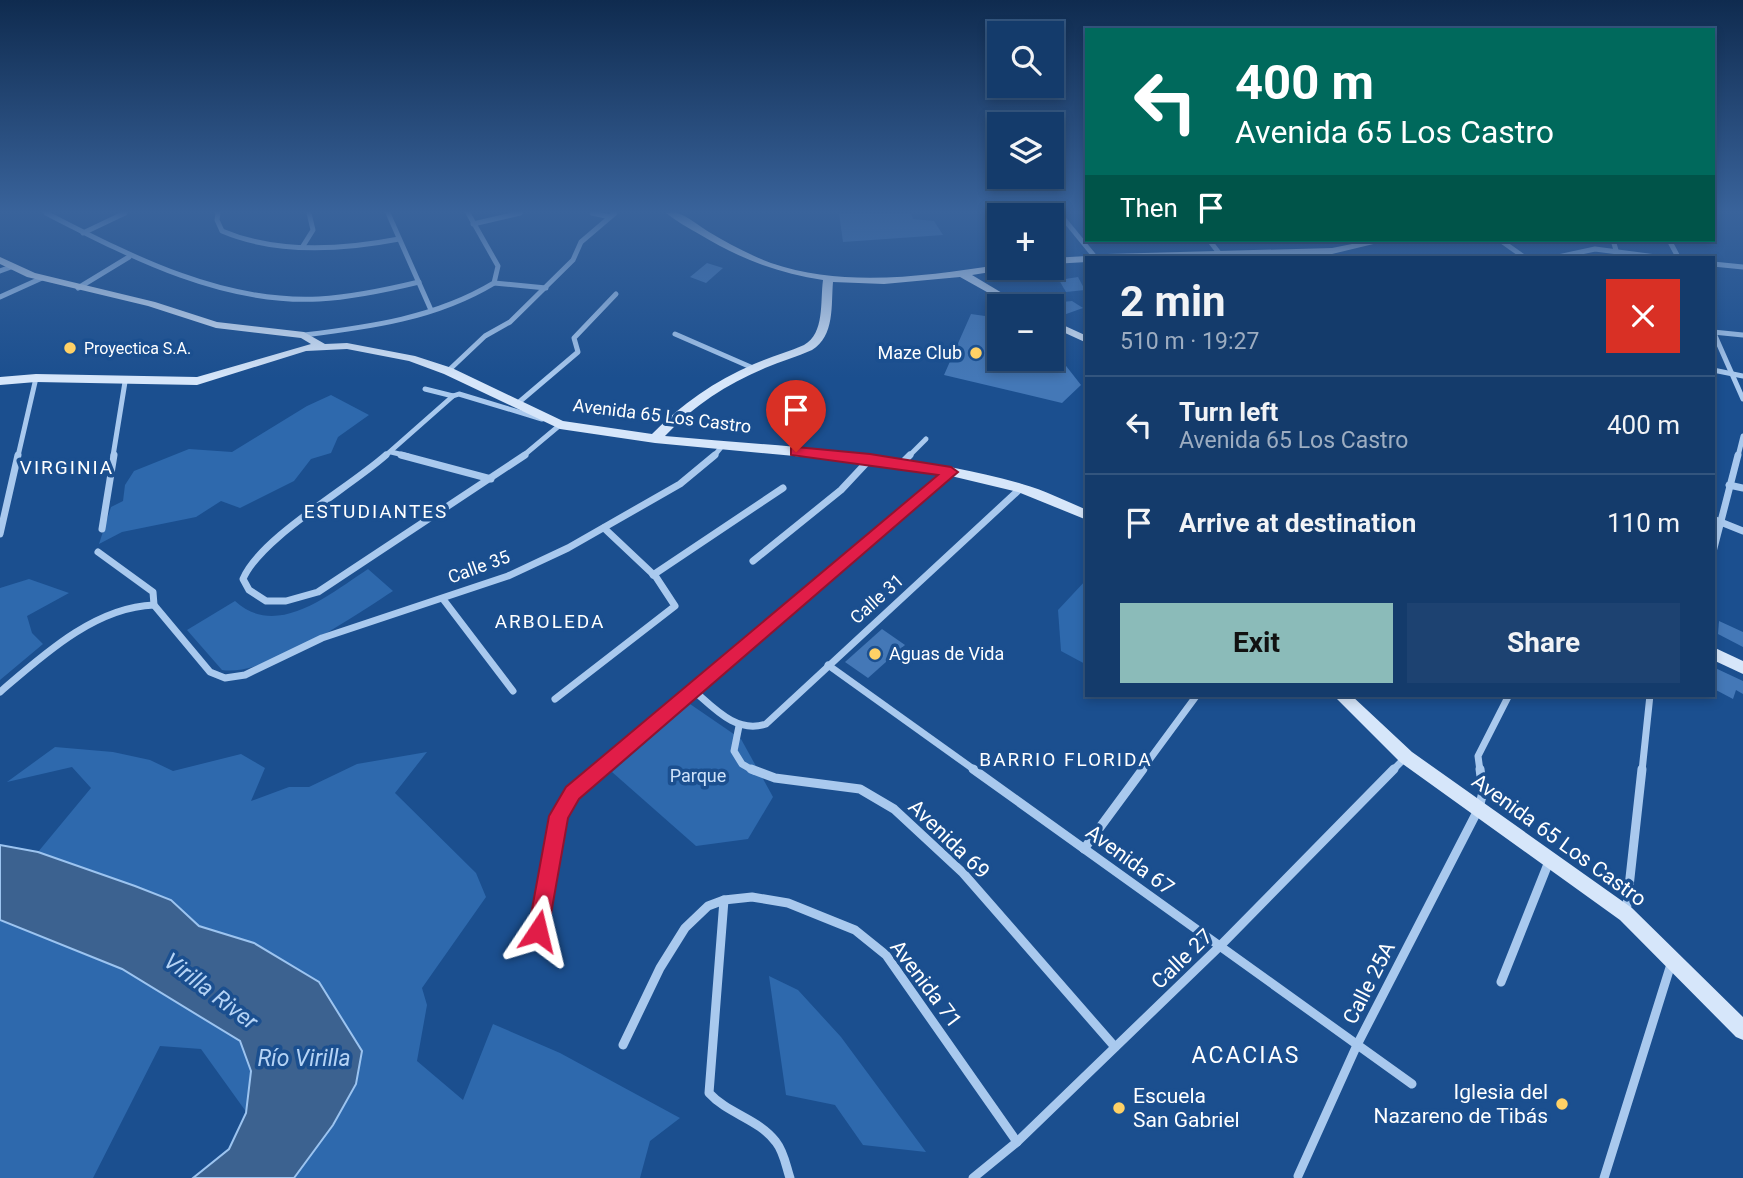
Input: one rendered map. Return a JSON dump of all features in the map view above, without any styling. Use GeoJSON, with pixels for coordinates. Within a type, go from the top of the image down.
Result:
{"type":"FeatureCollection","features":[{"type":"Feature","properties":{"kind":"main road"},"geometry":{"type":"LineString","coordinates":[[779,268],[828,278],[962,274],[987,270]]}},
{"type":"Feature","properties":{"kind":"main road"},"geometry":{"type":"LineString","coordinates":[[5,269],[151,304],[231,329],[304,335],[320,345]]}},
{"type":"Feature","properties":{"kind":"main road"},"geometry":{"type":"LineString","coordinates":[[975,284],[982,271]]}},
{"type":"Feature","properties":{"kind":"main road"},"geometry":{"type":"LineString","coordinates":[[962,274],[995,294]]}},
{"type":"Feature","properties":{"kind":"main road"},"geometry":{"type":"LineString","coordinates":[[655,439],[713,386],[804,349],[819,339],[825,322],[822,313],[828,278]]}},
{"type":"Feature","properties":{"kind":"main road"},"geometry":{"type":"LineString","coordinates":[[1064,329],[1085,339]]}},
{"type":"Feature","properties":{"kind":"main road"},"geometry":{"type":"LineString","coordinates":[[0,381],[36,378],[125,382],[197,381],[320,345],[387,351],[448,371],[518,402],[560,425]]}},
{"type":"Feature","properties":{"kind":"main road","name":"Avenida 65 Los Castro"},"geometry":{"type":"LineString","coordinates":[[560,425],[655,439],[870,459],[951,472],[1021,488],[1085,514]]}},
{"type":"Feature","properties":{"kind":"main road"},"geometry":{"type":"LineString","coordinates":[[1715,654],[1743,668]]}},
{"type":"Feature","properties":{"kind":"main road","name":"Avenida 65 Los Castro"},"geometry":{"type":"LineString","coordinates":[[1343,697],[1406,757],[1626,914],[1743,1030]]}},
{"type":"Feature","properties":{"kind":"street"},"geometry":{"type":"LineString","coordinates":[[78,288],[111,268]]}},
{"type":"Feature","properties":{"kind":"street"},"geometry":{"type":"LineString","coordinates":[[161,268],[257,297],[290,300],[337,301],[378,294],[419,282]]}},
{"type":"Feature","properties":{"kind":"street"},"geometry":{"type":"LineString","coordinates":[[412,268],[431,310]]}},
{"type":"Feature","properties":{"kind":"street"},"geometry":{"type":"LineString","coordinates":[[494,283],[498,268]]}},
{"type":"Feature","properties":{"kind":"street"},"geometry":{"type":"LineString","coordinates":[[448,371],[485,336],[510,322],[565,268]]}},
{"type":"Feature","properties":{"kind":"street"},"geometry":{"type":"LineString","coordinates":[[0,298],[42,278]]}},
{"type":"Feature","properties":{"kind":"street"},"geometry":{"type":"LineString","coordinates":[[304,335],[390,322],[467,298],[494,283],[546,288]]}},
{"type":"Feature","properties":{"kind":"street"},"geometry":{"type":"LineString","coordinates":[[518,402],[579,352],[574,338],[616,293]]}},
{"type":"Feature","properties":{"kind":"street"},"geometry":{"type":"LineString","coordinates":[[320,345],[343,330]]}},
{"type":"Feature","properties":{"kind":"street"},"geometry":{"type":"LineString","coordinates":[[1715,332],[1743,335]]}},
{"type":"Feature","properties":{"kind":"street"},"geometry":{"type":"LineString","coordinates":[[675,334],[753,368]]}},
{"type":"Feature","properties":{"kind":"street"},"geometry":{"type":"LineString","coordinates":[[1715,336],[1743,399]]}},
{"type":"Feature","properties":{"kind":"street"},"geometry":{"type":"LineString","coordinates":[[1715,370],[1743,376]]}},
{"type":"Feature","properties":{"kind":"street"},"geometry":{"type":"LineString","coordinates":[[0,534],[36,378]]}},
{"type":"Feature","properties":{"kind":"street"},"geometry":{"type":"LineString","coordinates":[[102,529],[125,382]]}},
{"type":"Feature","properties":{"kind":"street"},"geometry":{"type":"LineString","coordinates":[[425,389],[453,396]]}},
{"type":"Feature","properties":{"kind":"street"},"geometry":{"type":"LineString","coordinates":[[458,394],[560,425],[540,445],[491,479],[318,592],[295,600],[270,603],[257,600],[248,593],[243,579],[250,562],[267,545],[391,452],[453,396],[458,394]]}},
{"type":"Feature","properties":{"kind":"street"},"geometry":{"type":"LineString","coordinates":[[1743,436],[1717,520],[1743,531]]}},
{"type":"Feature","properties":{"kind":"street"},"geometry":{"type":"LineString","coordinates":[[901,464],[926,439]]}},
{"type":"Feature","properties":{"kind":"street","name":"Calle 35"},"geometry":{"type":"LineString","coordinates":[[154,605],[210,672],[225,678],[245,675],[322,638],[508,576],[604,528],[680,484],[709,462],[723,445]]}},
{"type":"Feature","properties":{"kind":"street"},"geometry":{"type":"LineString","coordinates":[[391,452],[491,479]]}},
{"type":"Feature","properties":{"kind":"street"},"geometry":{"type":"LineString","coordinates":[[752,561],[841,490],[870,459]]}},
{"type":"Feature","properties":{"kind":"street"},"geometry":{"type":"LineString","coordinates":[[538,931],[559,816],[564,804],[581,784],[951,472]]}},
{"type":"Feature","properties":{"kind":"street"},"geometry":{"type":"LineString","coordinates":[[1729,485],[1743,488]]}},
{"type":"Feature","properties":{"kind":"street"},"geometry":{"type":"LineString","coordinates":[[653,575],[783,488]]}},
{"type":"Feature","properties":{"kind":"street","name":"Calle 31"},"geometry":{"type":"LineString","coordinates":[[739,726],[753,729],[766,724],[1021,488]]}},
{"type":"Feature","properties":{"kind":"street"},"geometry":{"type":"LineString","coordinates":[[555,699],[675,606],[674,599],[653,575],[604,528]]}},
{"type":"Feature","properties":{"kind":"street"},"geometry":{"type":"LineString","coordinates":[[0,692],[45,654],[84,628],[135,606],[154,605],[153,592],[98,552]]}},
{"type":"Feature","properties":{"kind":"street"},"geometry":{"type":"LineString","coordinates":[[443,598],[513,691]]}},
{"type":"Feature","properties":{"kind":"street","name":"Avenida 67"},"geometry":{"type":"LineString","coordinates":[[828,665],[1412,1084]]}},
{"type":"Feature","properties":{"kind":"street"},"geometry":{"type":"LineString","coordinates":[[692,690],[739,726]]}},
{"type":"Feature","properties":{"kind":"street"},"geometry":{"type":"LineString","coordinates":[[1084,849],[1196,697]]}},
{"type":"Feature","properties":{"kind":"street"},"geometry":{"type":"LineString","coordinates":[[1479,808],[1483,792],[1478,756],[1508,697]]}},
{"type":"Feature","properties":{"kind":"street"},"geometry":{"type":"LineString","coordinates":[[1626,914],[1650,697]]}},
{"type":"Feature","properties":{"kind":"street","name":"Avenida 69"},"geometry":{"type":"LineString","coordinates":[[739,726],[734,751],[746,769],[765,776],[851,785],[865,790],[893,810],[961,870],[1115,1046]]}},
{"type":"Feature","properties":{"kind":"street","name":"Calle 27"},"geometry":{"type":"LineString","coordinates":[[973,1178],[1017,1142],[1220,947],[1406,757]]}},
{"type":"Feature","properties":{"kind":"street","name":"Calle 25A"},"geometry":{"type":"LineString","coordinates":[[1298,1176],[1357,1045],[1479,808]]}},
{"type":"Feature","properties":{"kind":"street"},"geometry":{"type":"LineString","coordinates":[[1501,982],[1550,859]]}},
{"type":"Feature","properties":{"kind":"street","name":"Avenida 71"},"geometry":{"type":"LineString","coordinates":[[724,900],[752,897],[788,902],[855,930],[872,942],[887,955],[915,993],[1017,1142]]}},
{"type":"Feature","properties":{"kind":"street"},"geometry":{"type":"LineString","coordinates":[[623,1045],[660,968],[685,928],[708,905],[724,900],[709,1093],[716,1103],[766,1132],[777,1143],[790,1178]]}},
{"type":"Feature","properties":{"kind":"street"},"geometry":{"type":"LineString","coordinates":[[1604,1178],[1672,959]]}},
{"type":"Feature","properties":{"kind":"green space"},"geometry":{"type":"Polygon","coordinates":[[[331,395],[369,415],[338,437],[331,453],[311,459],[294,481],[240,508],[221,501],[196,517],[122,532],[99,544],[111,507],[123,501],[125,485],[134,471],[189,449],[232,452],[307,406],[331,395]]]}},
{"type":"Feature","properties":{"kind":"green space"},"geometry":{"type":"Polygon","coordinates":[[[368,569],[393,591],[310,642],[262,664],[240,670],[222,670],[187,630],[235,601],[251,612],[268,616],[303,609],[338,590],[368,569]]]}},
{"type":"Feature","properties":{"kind":"green space"},"geometry":{"type":"Polygon","coordinates":[[[29,579],[69,593],[27,616],[32,633],[43,644],[0,680],[0,588],[29,579]]]}},
{"type":"Feature","properties":{"kind":"green space"},"geometry":{"type":"Polygon","coordinates":[[[1085,581],[1085,664],[1061,651],[1058,610],[1085,581]]]}},
{"type":"Feature","properties":{"kind":"green space","name":"Parque"},"geometry":{"type":"Polygon","coordinates":[[[690,704],[741,739],[773,797],[748,839],[696,846],[612,772],[690,704]]]}},
{"type":"Feature","properties":{"kind":"green space"},"geometry":{"type":"Polygon","coordinates":[[[55,747],[113,752],[150,760],[173,771],[241,754],[265,768],[251,801],[289,787],[309,787],[357,764],[427,752],[395,793],[476,873],[486,897],[422,988],[427,1005],[417,1061],[463,1100],[493,1024],[560,1053],[680,1118],[650,1141],[640,1178],[294,1178],[333,1125],[356,1084],[362,1052],[319,982],[254,943],[199,926],[171,900],[38,852],[91,788],[72,767],[7,782],[55,747]]]}},
{"type":"Feature","properties":{"kind":"green space"},"geometry":{"type":"Polygon","coordinates":[[[0,920],[122,969],[240,1041],[251,1071],[247,1113],[201,1049],[160,1046],[93,1178],[0,1178],[0,920]]]}},
{"type":"Feature","properties":{"kind":"green space"},"geometry":{"type":"Polygon","coordinates":[[[769,976],[798,990],[841,1037],[926,1152],[863,1145],[835,1105],[786,1095],[769,976]]]}},
{"type":"Feature","properties":{"kind":"water","name":"Río Virilla"},"geometry":{"type":"Polygon","coordinates":[[[0,845],[38,852],[171,900],[199,926],[254,943],[319,982],[362,1051],[356,1084],[333,1125],[294,1178],[193,1178],[229,1149],[246,1113],[251,1071],[240,1041],[122,969],[0,920],[0,845]]]}},
{"type":"Feature","properties":{"kind":"building"},"geometry":{"type":"Polygon","coordinates":[[[701,268],[723,268],[706,283],[690,277],[701,268]]]}},
{"type":"Feature","properties":{"kind":"building"},"geometry":{"type":"Polygon","coordinates":[[[1078,277],[1085,290],[1066,292],[1059,280],[1078,277]]]}},
{"type":"Feature","properties":{"kind":"building"},"geometry":{"type":"Polygon","coordinates":[[[1072,301],[1083,308],[1064,315],[1064,302],[1072,301]]]}},
{"type":"Feature","properties":{"kind":"building","name":"Maze Club"},"geometry":{"type":"Polygon","coordinates":[[[971,314],[987,316],[987,371],[1064,371],[1064,363],[1081,385],[1062,403],[944,375],[971,314]]]}},
{"type":"Feature","properties":{"kind":"building"},"geometry":{"type":"Polygon","coordinates":[[[1719,621],[1743,632],[1743,647],[1718,634],[1719,621]]]}},
{"type":"Feature","properties":{"kind":"building","name":"Aguas de Vida"},"geometry":{"type":"Polygon","coordinates":[[[882,629],[905,645],[868,678],[845,662],[882,629]]]}},
{"type":"Feature","properties":{"kind":"building"},"geometry":{"type":"Polygon","coordinates":[[[1715,668],[1743,681],[1743,694],[1736,690],[1733,699],[1715,690],[1715,668]]]}},
{"type":"Feature","properties":{"kind":"place","name":"Proyectica S.A."},"geometry":{"type":"Point","coordinates":[70,348]}},
{"type":"Feature","properties":{"kind":"place","name":"Maze Club"},"geometry":{"type":"Point","coordinates":[976,353]}},
{"type":"Feature","properties":{"kind":"place","name":"Aguas de Vida"},"geometry":{"type":"Point","coordinates":[875,654]}},
{"type":"Feature","properties":{"kind":"place","name":"Iglesia del Nazareno de Tibás"},"geometry":{"type":"Point","coordinates":[1562,1104]}},
{"type":"Feature","properties":{"kind":"place","name":"Escuela San Gabriel"},"geometry":{"type":"Point","coordinates":[1119,1108]}},
{"type":"Feature","properties":{"kind":"district","name":"VIRGINIA"},"geometry":{"type":"Point","coordinates":[67,467]}},
{"type":"Feature","properties":{"kind":"district","name":"ESTUDIANTES"},"geometry":{"type":"Point","coordinates":[376,511]}},
{"type":"Feature","properties":{"kind":"district","name":"ARBOLEDA"},"geometry":{"type":"Point","coordinates":[550,621]}},
{"type":"Feature","properties":{"kind":"district","name":"BARRIO FLORIDA"},"geometry":{"type":"Point","coordinates":[1066,759]}},
{"type":"Feature","properties":{"kind":"district","name":"ACACIAS"},"geometry":{"type":"Point","coordinates":[1246,1055]}},
{"type":"Feature","properties":{"kind":"route"},"geometry":{"type":"LineString","coordinates":[[538,931],[559,816],[572,793],[951,472],[870,459],[796,452]]}},
{"type":"Feature","properties":{"kind":"water label","name":"Virilla River"},"geometry":{"type":"Point","coordinates":[211,991]}}]}
